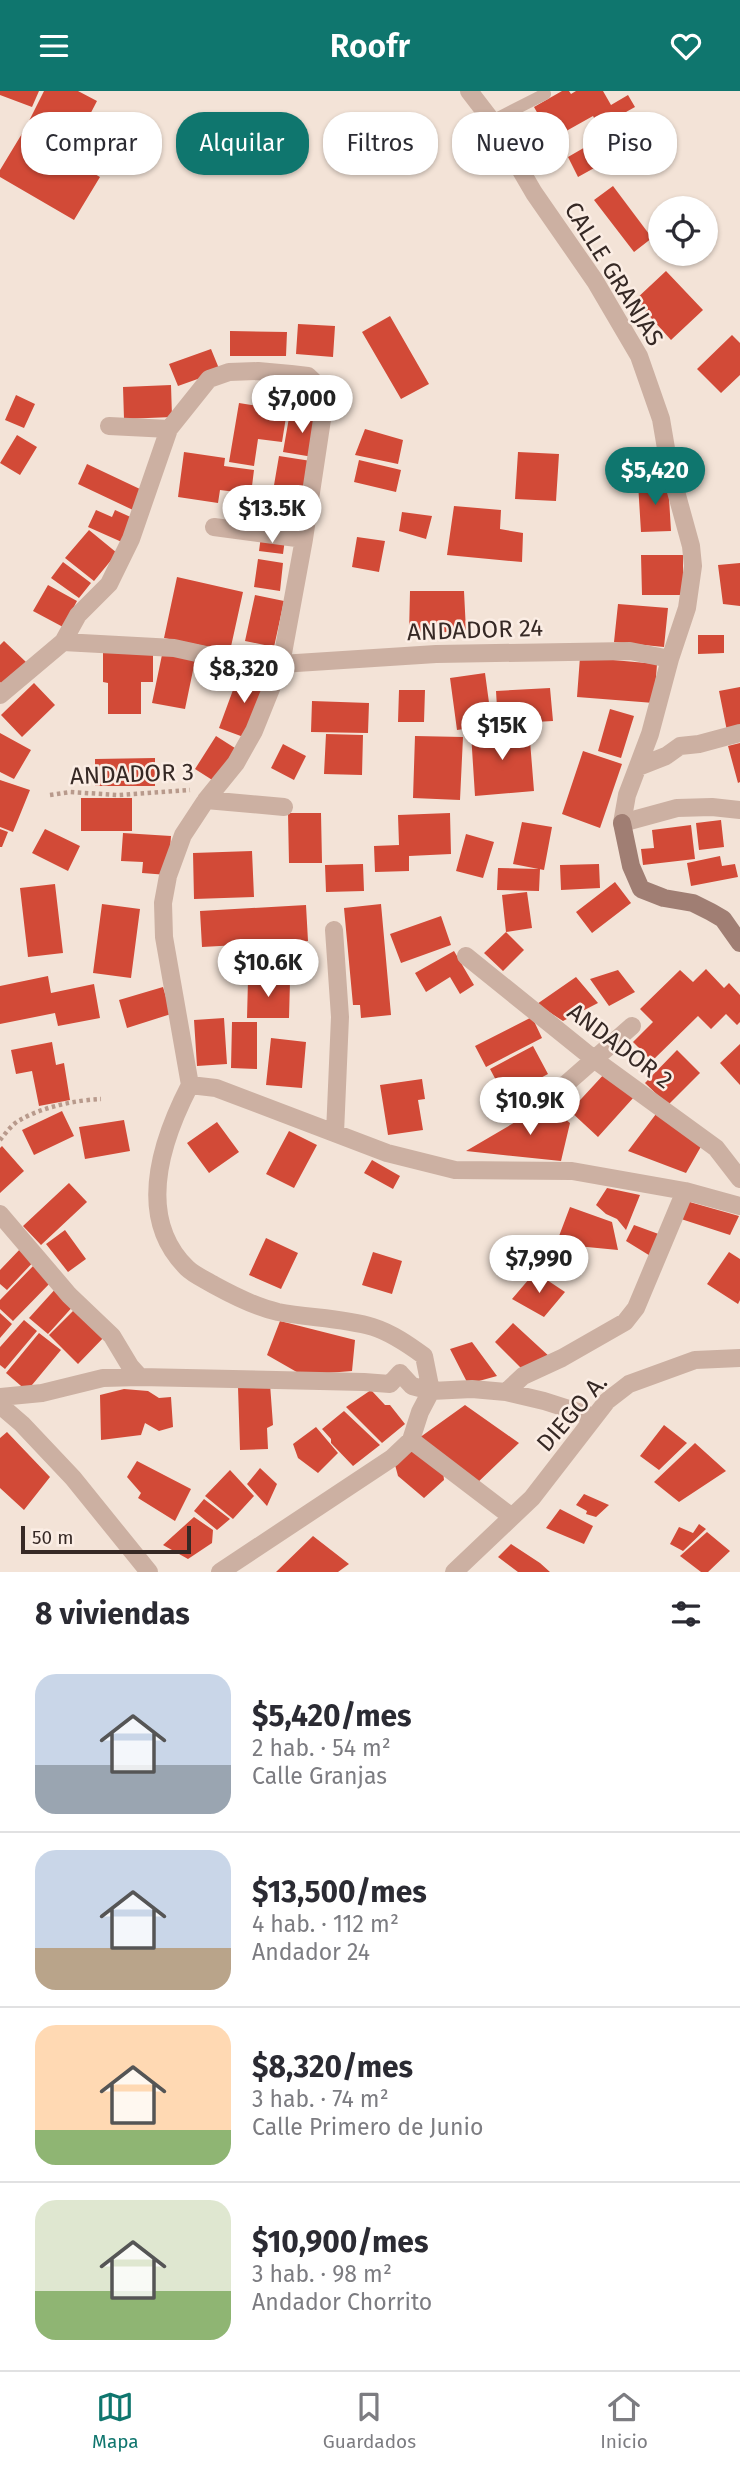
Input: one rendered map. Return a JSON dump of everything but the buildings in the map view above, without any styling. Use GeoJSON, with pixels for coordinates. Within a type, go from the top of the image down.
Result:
{"type":"FeatureCollection","features":[{"type":"Feature","properties":{"kind":"street","name":"CALLE GRANJAS"},"geometry":{"type":"LineString","coordinates":[[469,91],[485,112]]}},
{"type":"Feature","properties":{"kind":"street","name":"CALLE GRANJAS"},"geometry":{"type":"LineString","coordinates":[[524,175],[595,281],[639,356],[661,419],[669,466],[691,546],[693,566],[687,608],[650,734],[627,795],[622,823]]}},
{"type":"Feature","properties":{"kind":"street"},"geometry":{"type":"LineString","coordinates":[[0,695],[63,642],[78,615],[109,584],[131,539],[169,429],[209,379],[229,372],[258,371],[308,376],[326,393],[304,539],[280,668],[254,731],[236,763],[183,835],[168,876],[163,903],[164,937],[190,1085],[172,1121],[159,1167],[158,1210],[168,1245],[189,1270],[232,1295],[276,1311],[373,1327],[402,1340],[424,1356],[431,1391],[420,1412],[411,1440],[392,1458],[220,1572]]}},
{"type":"Feature","properties":{"kind":"street"},"geometry":{"type":"LineString","coordinates":[[109,426],[169,429]]}},
{"type":"Feature","properties":{"kind":"street"},"geometry":{"type":"LineString","coordinates":[[215,527],[304,539]]}},
{"type":"Feature","properties":{"kind":"street","name":"ANDADOR 24"},"geometry":{"type":"LineString","coordinates":[[63,642],[174,648],[280,668],[436,654],[630,651],[670,659]]}},
{"type":"Feature","properties":{"kind":"street"},"geometry":{"type":"LineString","coordinates":[[638,767],[666,756],[680,746],[740,733]]}},
{"type":"Feature","properties":{"kind":"street"},"geometry":{"type":"LineString","coordinates":[[211,794],[284,807]]}},
{"type":"Feature","properties":{"kind":"street"},"geometry":{"type":"LineString","coordinates":[[740,810],[712,807],[677,809],[622,823],[631,866],[641,889],[664,898],[693,903],[711,912],[723,919],[740,943]]}},
{"type":"Feature","properties":{"kind":"street"},"geometry":{"type":"LineString","coordinates":[[334,930],[340,1017],[335,1133]]}},
{"type":"Feature","properties":{"kind":"street","name":"ANDADOR 2"},"geometry":{"type":"LineString","coordinates":[[467,956],[595,1061],[716,1148],[740,1179]]}},
{"type":"Feature","properties":{"kind":"street"},"geometry":{"type":"LineString","coordinates":[[537,1104],[595,1061],[632,1026]]}},
{"type":"Feature","properties":{"kind":"street"},"geometry":{"type":"LineString","coordinates":[[190,1085],[216,1088],[387,1153],[455,1170],[572,1171],[685,1191],[740,1206]]}},
{"type":"Feature","properties":{"kind":"street"},"geometry":{"type":"LineString","coordinates":[[506,1392],[523,1376],[562,1358],[625,1322],[636,1308],[685,1191]]}},
{"type":"Feature","properties":{"kind":"street"},"geometry":{"type":"LineString","coordinates":[[0,1214],[69,1295],[111,1336],[140,1377]]}},
{"type":"Feature","properties":{"kind":"street","name":"DIEGO A."},"geometry":{"type":"LineString","coordinates":[[454,1572],[473,1566],[512,1517],[532,1498],[607,1401],[629,1384],[695,1360],[740,1359]]}},
{"type":"Feature","properties":{"kind":"street"},"geometry":{"type":"LineString","coordinates":[[0,1397],[42,1393],[103,1378],[390,1384],[400,1373],[412,1386],[431,1391],[471,1389],[506,1392],[594,1417]]}},
{"type":"Feature","properties":{"kind":"street"},"geometry":{"type":"LineString","coordinates":[[0,1405],[22,1424],[73,1479],[147,1572]]}},
{"type":"Feature","properties":{"kind":"street"},"geometry":{"type":"LineString","coordinates":[[411,1440],[512,1517]]}},
{"type":"Feature","properties":{"kind":"lane"},"geometry":{"type":"LineString","coordinates":[[509,112],[545,93]]}},
{"type":"Feature","properties":{"kind":"path","name":"ANDADOR 3"},"geometry":{"type":"LineString","coordinates":[[50,795],[71,792],[118,795],[211,794]]}},
{"type":"Feature","properties":{"kind":"path"},"geometry":{"type":"LineString","coordinates":[[0,1140],[17,1121],[43,1109],[80,1100],[101,1099]]}}]}
